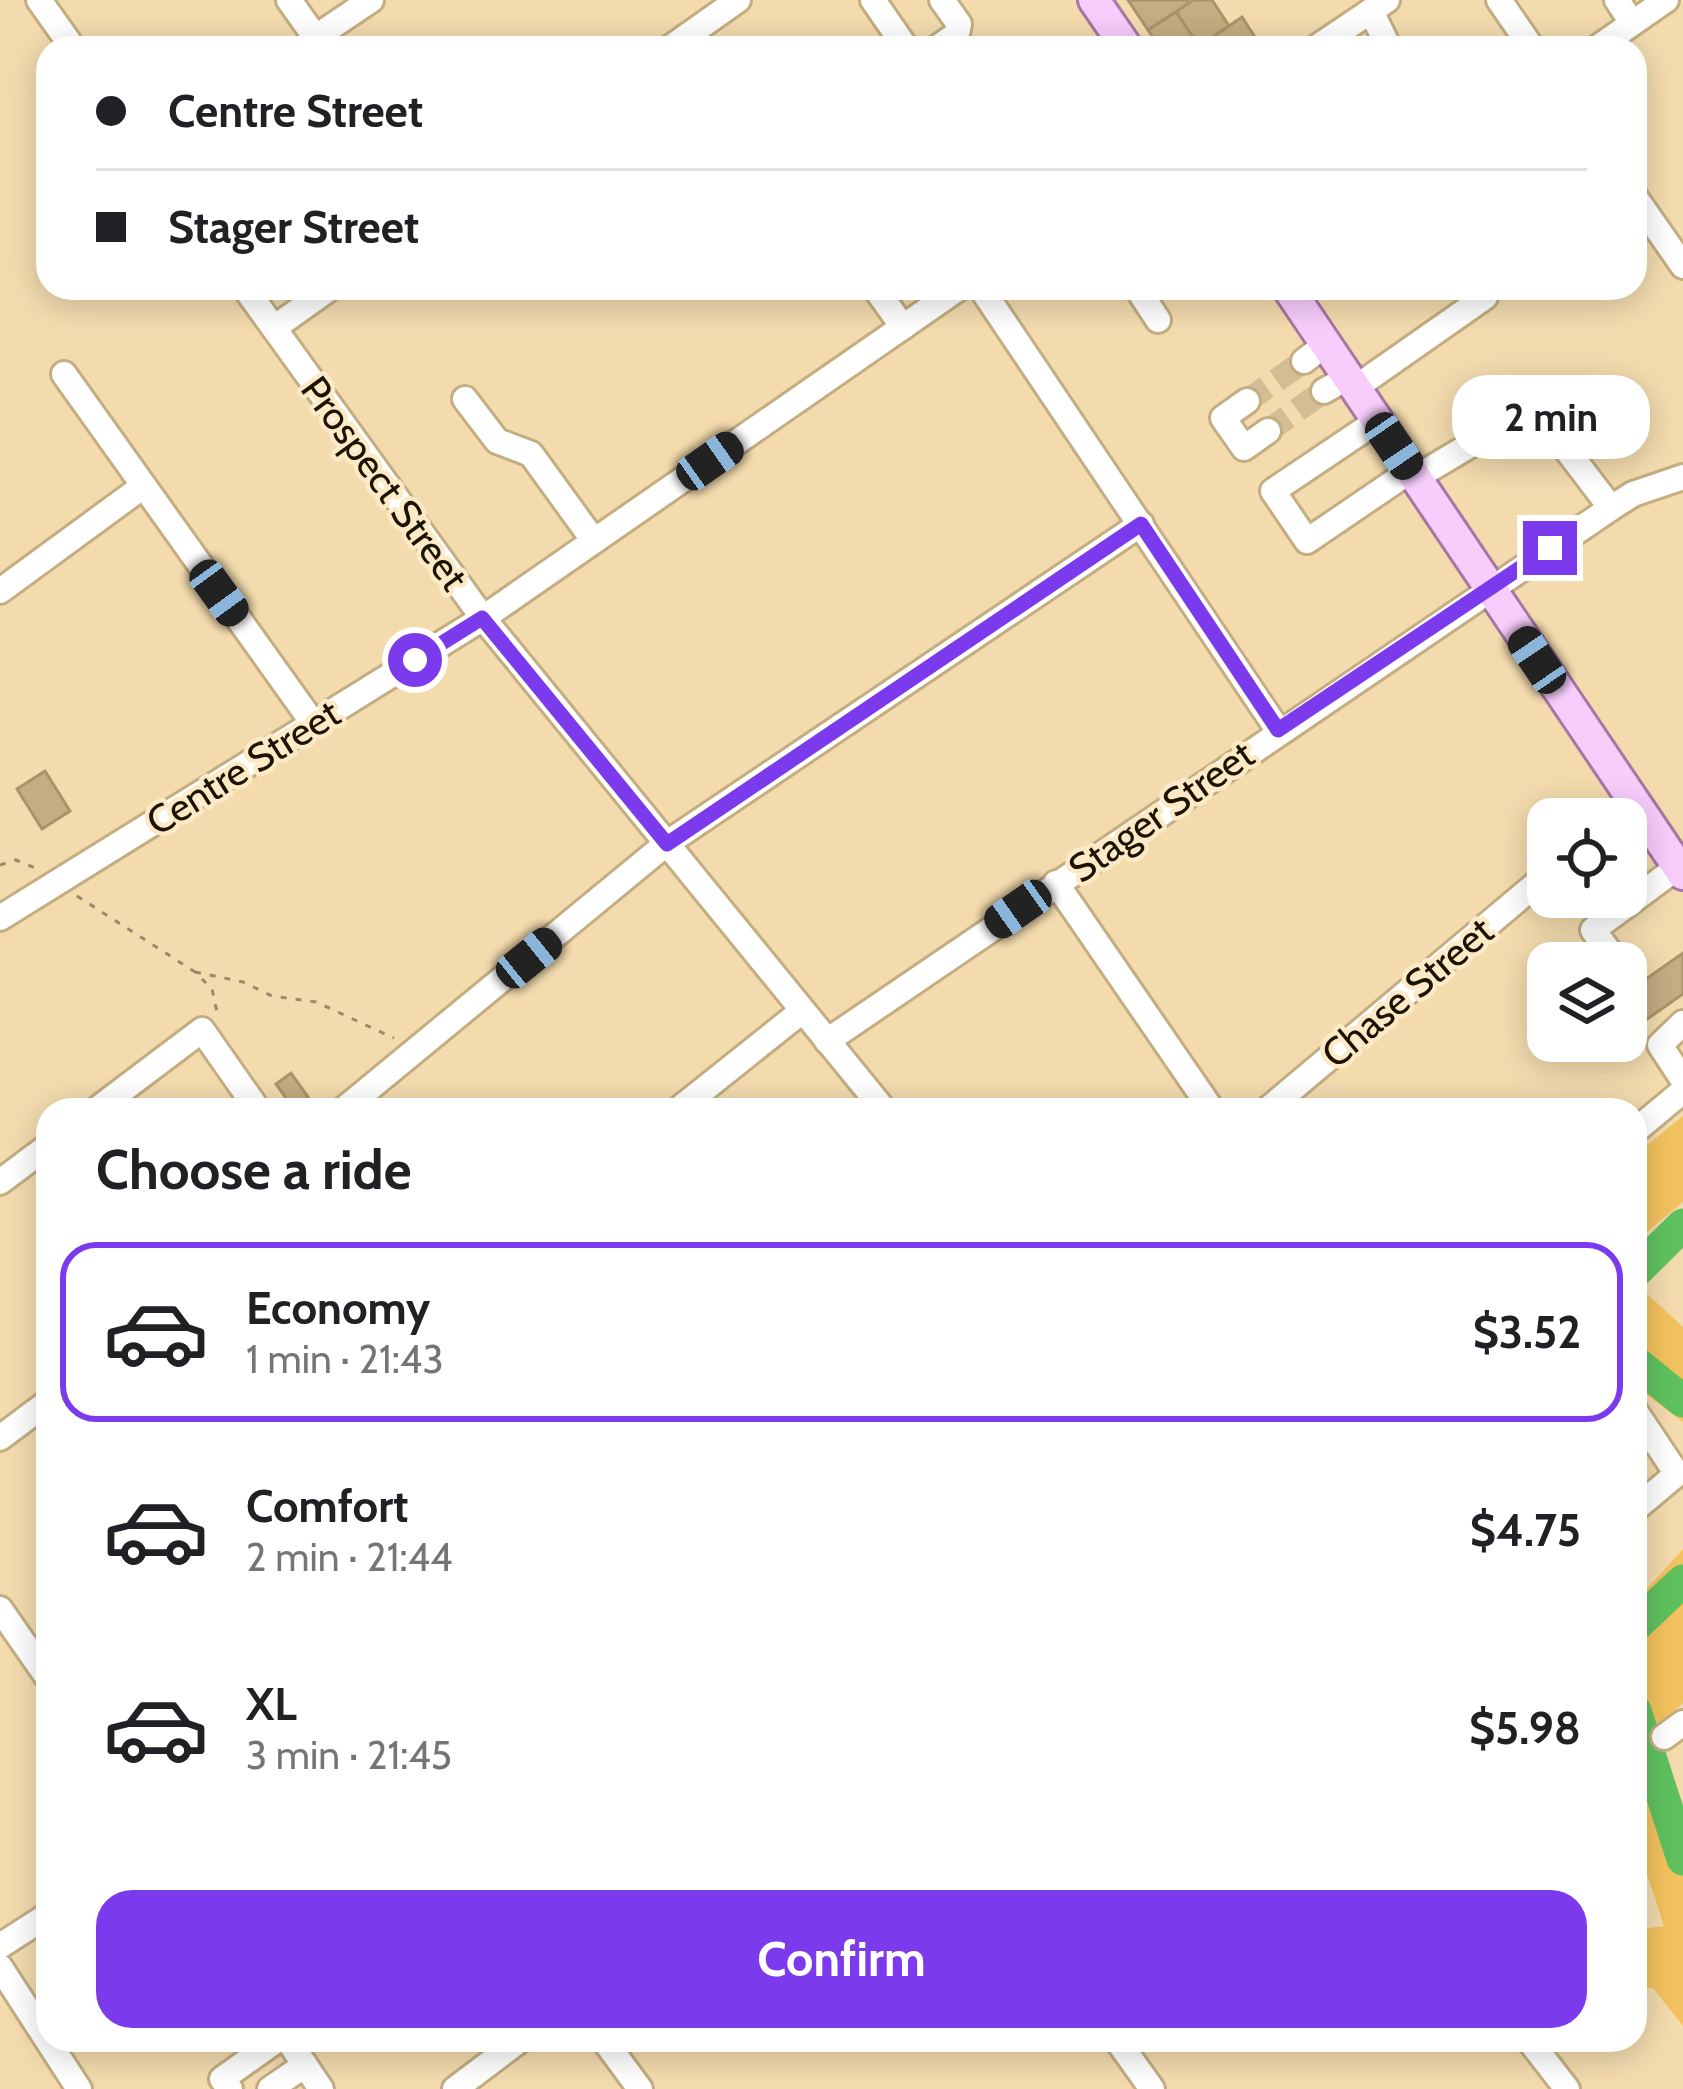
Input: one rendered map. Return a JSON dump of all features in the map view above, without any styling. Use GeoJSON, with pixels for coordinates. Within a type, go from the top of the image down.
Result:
{"type":"FeatureCollection","features":[{"type":"Feature","properties":{"kind":"main road"},"geometry":{"type":"LineString","coordinates":[[1094,0],[1119,36]]}},
{"type":"Feature","properties":{"kind":"main road"},"geometry":{"type":"LineString","coordinates":[[1293,300],[1315,352],[1377,421],[1413,474],[1489,589],[1615,798]]}},
{"type":"Feature","properties":{"kind":"main road"},"geometry":{"type":"LineString","coordinates":[[1647,836],[1680,871]]}},
{"type":"Feature","properties":{"kind":"street"},"geometry":{"type":"LineString","coordinates":[[39,0],[65,36]]}},
{"type":"Feature","properties":{"kind":"street"},"geometry":{"type":"LineString","coordinates":[[289,0],[315,36]]}},
{"type":"Feature","properties":{"kind":"street"},"geometry":{"type":"LineString","coordinates":[[328,36],[371,0]]}},
{"type":"Feature","properties":{"kind":"street"},"geometry":{"type":"LineString","coordinates":[[687,36],[738,0]]}},
{"type":"Feature","properties":{"kind":"street"},"geometry":{"type":"LineString","coordinates":[[873,0],[898,36]]}},
{"type":"Feature","properties":{"kind":"street"},"geometry":{"type":"LineString","coordinates":[[942,0],[959,24],[954,36]]}},
{"type":"Feature","properties":{"kind":"street"},"geometry":{"type":"LineString","coordinates":[[1499,0],[1519,36]]}},
{"type":"Feature","properties":{"kind":"street"},"geometry":{"type":"LineString","coordinates":[[1617,0],[1633,23]]}},
{"type":"Feature","properties":{"kind":"street"},"geometry":{"type":"LineString","coordinates":[[1614,36],[1666,0]]}},
{"type":"Feature","properties":{"kind":"street"},"geometry":{"type":"LineString","coordinates":[[1334,36],[1379,5],[1386,36]]}},
{"type":"Feature","properties":{"kind":"street"},"geometry":{"type":"LineString","coordinates":[[1647,214],[1683,266]]}},
{"type":"Feature","properties":{"kind":"street","name":"Prospect Street"},"geometry":{"type":"LineString","coordinates":[[254,300],[482,618],[826,1041]]}},
{"type":"Feature","properties":{"kind":"street"},"geometry":{"type":"LineString","coordinates":[[274,328],[313,300]]}},
{"type":"Feature","properties":{"kind":"street"},"geometry":{"type":"LineString","coordinates":[[884,300],[903,327]]}},
{"type":"Feature","properties":{"kind":"street","name":"Centre Street"},"geometry":{"type":"LineString","coordinates":[[0,918],[482,618],[942,300]]}},
{"type":"Feature","properties":{"kind":"street"},"geometry":{"type":"LineString","coordinates":[[989,300],[1278,730]]}},
{"type":"Feature","properties":{"kind":"street"},"geometry":{"type":"LineString","coordinates":[[1145,300],[1158,320]]}},
{"type":"Feature","properties":{"kind":"street"},"geometry":{"type":"LineString","coordinates":[[1342,386],[1480,300]]}},
{"type":"Feature","properties":{"kind":"street"},"geometry":{"type":"LineString","coordinates":[[64,374],[313,723]]}},
{"type":"Feature","properties":{"kind":"street"},"geometry":{"type":"LineString","coordinates":[[466,399],[497,442],[530,454],[594,541]]}},
{"type":"Feature","properties":{"kind":"street"},"geometry":{"type":"LineString","coordinates":[[1247,401],[1223,418],[1244,448],[1268,430]]}},
{"type":"Feature","properties":{"kind":"street"},"geometry":{"type":"LineString","coordinates":[[1377,421],[1273,491],[1307,541],[1413,474],[1534,407],[1611,508]]}},
{"type":"Feature","properties":{"kind":"street","name":"Stager Street"},"geometry":{"type":"LineString","coordinates":[[826,1041],[1611,508],[1633,494],[1683,477]]}},
{"type":"Feature","properties":{"kind":"street"},"geometry":{"type":"LineString","coordinates":[[0,591],[142,487]]}},
{"type":"Feature","properties":{"kind":"street"},"geometry":{"type":"LineString","coordinates":[[357,1098],[667,844],[1141,524]]}},
{"type":"Feature","properties":{"kind":"street"},"geometry":{"type":"LineString","coordinates":[[1607,942],[1593,930],[1680,871]]}},
{"type":"Feature","properties":{"kind":"street"},"geometry":{"type":"LineString","coordinates":[[1056,883],[1204,1098]]}},
{"type":"Feature","properties":{"kind":"street","name":"Chase Street"},"geometry":{"type":"LineString","coordinates":[[1281,1098],[1527,892]]}},
{"type":"Feature","properties":{"kind":"street"},"geometry":{"type":"LineString","coordinates":[[693,1098],[802,1011]]}},
{"type":"Feature","properties":{"kind":"street"},"geometry":{"type":"LineString","coordinates":[[1683,1023],[1660,1045],[1683,1080]]}},
{"type":"Feature","properties":{"kind":"street"},"geometry":{"type":"LineString","coordinates":[[112,1098],[211,1026],[251,1098]]}},
{"type":"Feature","properties":{"kind":"street"},"geometry":{"type":"LineString","coordinates":[[826,1041],[874,1098]]}},
{"type":"Feature","properties":{"kind":"street"},"geometry":{"type":"LineString","coordinates":[[1647,1121],[1683,1091]]}},
{"type":"Feature","properties":{"kind":"street"},"geometry":{"type":"LineString","coordinates":[[0,1182],[36,1155]]}},
{"type":"Feature","properties":{"kind":"street"},"geometry":{"type":"LineString","coordinates":[[0,1438],[36,1411]]}},
{"type":"Feature","properties":{"kind":"street"},"geometry":{"type":"LineString","coordinates":[[1647,1429],[1677,1474],[1647,1499]]}},
{"type":"Feature","properties":{"kind":"street"},"geometry":{"type":"LineString","coordinates":[[0,1609],[36,1661]]}},
{"type":"Feature","properties":{"kind":"street"},"geometry":{"type":"LineString","coordinates":[[0,1946],[36,1923]]}},
{"type":"Feature","properties":{"kind":"street"},"geometry":{"type":"LineString","coordinates":[[0,1967],[36,2023]]}},
{"type":"Feature","properties":{"kind":"street"},"geometry":{"type":"LineString","coordinates":[[55,2052],[79,2089]]}},
{"type":"Feature","properties":{"kind":"street"},"geometry":{"type":"LineString","coordinates":[[230,2089],[222,2079],[260,2052]]}},
{"type":"Feature","properties":{"kind":"street"},"geometry":{"type":"LineString","coordinates":[[296,2052],[321,2089]]}},
{"type":"Feature","properties":{"kind":"street"},"geometry":{"type":"LineString","coordinates":[[455,2089],[504,2052]]}},
{"type":"Feature","properties":{"kind":"street"},"geometry":{"type":"LineString","coordinates":[[613,2052],[640,2089]]}},
{"type":"Feature","properties":{"kind":"street"},"geometry":{"type":"LineString","coordinates":[[1126,2052],[1152,2089]]}},
{"type":"Feature","properties":{"kind":"street"},"geometry":{"type":"LineString","coordinates":[[1538,2052],[1567,2089]]}},
{"type":"Feature","properties":{"kind":"street"},"geometry":{"type":"LineString","coordinates":[[270,2089],[305,2065]]}},
{"type":"Feature","properties":{"kind":"path"},"geometry":{"type":"LineString","coordinates":[[0,865],[16,860],[34,865],[195,972],[212,989],[211,1026]]}},
{"type":"Feature","properties":{"kind":"path"},"geometry":{"type":"LineString","coordinates":[[195,972],[243,982],[272,996],[316,1002],[379,1033],[425,1042]]}},
{"type":"Feature","properties":{"kind":"shaded area"},"geometry":{"type":"Polygon","coordinates":[[[1683,1116],[1683,1202],[1647,1232],[1647,1145],[1683,1116]]]}},
{"type":"Feature","properties":{"kind":"shaded area"},"geometry":{"type":"Polygon","coordinates":[[[1647,1294],[1683,1327],[1683,1422],[1647,1395],[1647,1294]]]}},
{"type":"Feature","properties":{"kind":"shaded area"},"geometry":{"type":"Polygon","coordinates":[[[1683,1549],[1683,1703],[1647,1735],[1647,1589],[1683,1549]]]}},
{"type":"Feature","properties":{"kind":"shaded area"},"geometry":{"type":"Polygon","coordinates":[[[1647,1751],[1683,1859],[1683,2026],[1653,1988],[1647,1988],[1647,1928],[1664,1926],[1647,1874],[1647,1751]]]}},
{"type":"Feature","properties":{"kind":"building"},"geometry":{"type":"Polygon","coordinates":[[[1128,0],[1187,0],[1189,3],[1148,30],[1128,0]]]}},
{"type":"Feature","properties":{"kind":"building"},"geometry":{"type":"Polygon","coordinates":[[[1193,0],[1212,0],[1229,26],[1214,36],[1192,36],[1176,12],[1193,0]]]}},
{"type":"Feature","properties":{"kind":"building"},"geometry":{"type":"Polygon","coordinates":[[[1176,12],[1192,36],[1152,36],[1148,30],[1176,12]]]}},
{"type":"Feature","properties":{"kind":"building"},"geometry":{"type":"Polygon","coordinates":[[[1242,17],[1254,36],[1214,36],[1242,17]]]}},
{"type":"Feature","properties":{"kind":"building"},"geometry":{"type":"Polygon","coordinates":[[[45,771],[70,811],[42,829],[17,789],[45,771]]]}},
{"type":"Feature","properties":{"kind":"building"},"geometry":{"type":"Polygon","coordinates":[[[1683,953],[1683,994],[1647,1019],[1647,978],[1683,953]]]}},
{"type":"Feature","properties":{"kind":"building"},"geometry":{"type":"Polygon","coordinates":[[[291,1073],[308,1097],[286,1098],[276,1084],[291,1073]]]}},
{"type":"Feature","properties":{"kind":"waterway"},"geometry":{"type":"LineString","coordinates":[[1647,1260],[1683,1225]]}},
{"type":"Feature","properties":{"kind":"waterway"},"geometry":{"type":"LineString","coordinates":[[1647,1372],[1683,1401]]}},
{"type":"Feature","properties":{"kind":"waterway"},"geometry":{"type":"LineString","coordinates":[[1647,1615],[1683,1581]]}},
{"type":"Feature","properties":{"kind":"waterway"},"geometry":{"type":"LineString","coordinates":[[1647,1748],[1683,1859]]}},
{"type":"Feature","properties":{"kind":"tunnel"},"geometry":{"type":"LineString","coordinates":[[1247,401],[1304,361]]}},
{"type":"Feature","properties":{"kind":"tunnel"},"geometry":{"type":"LineString","coordinates":[[1268,431],[1324,391]]}},
{"type":"Feature","properties":{"kind":"route"},"geometry":{"type":"LineString","coordinates":[[415,660],[482,618],[667,844],[1141,524],[1278,730],[1550,548]]}}]}
